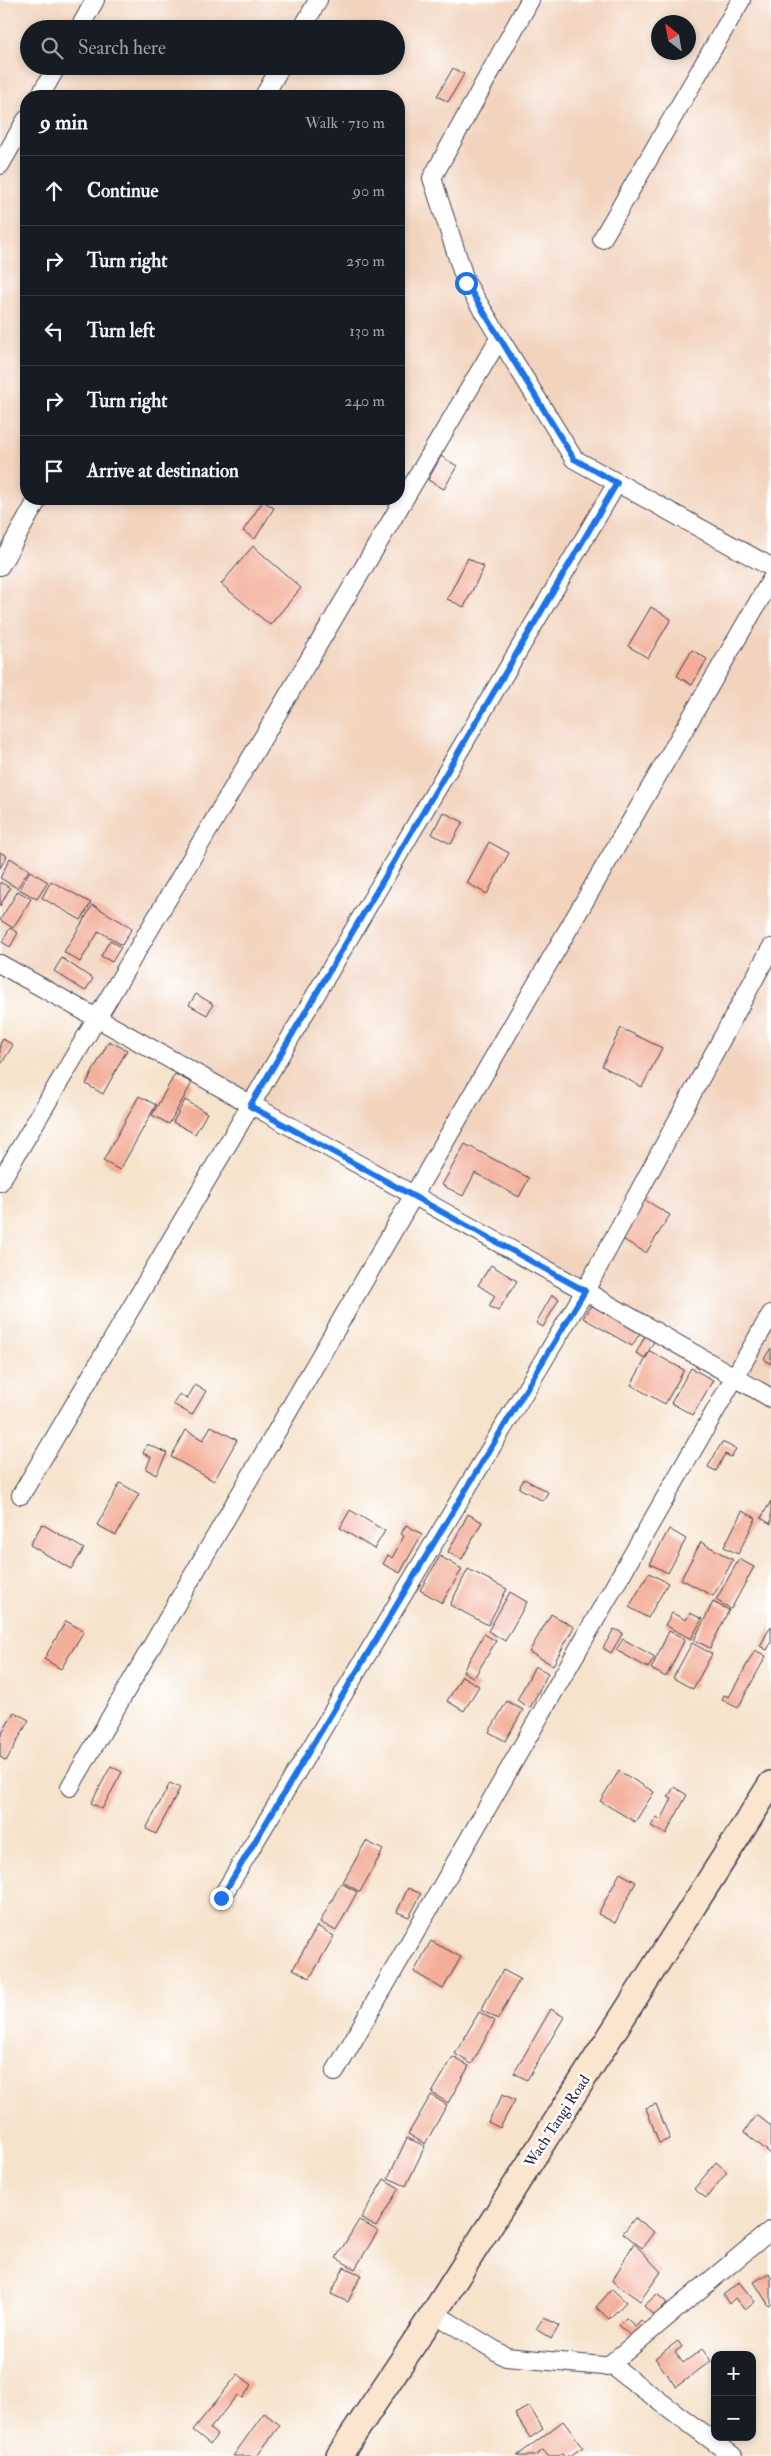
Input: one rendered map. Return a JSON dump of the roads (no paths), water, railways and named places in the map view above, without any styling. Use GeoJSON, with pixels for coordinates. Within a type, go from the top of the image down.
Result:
{"type":"FeatureCollection","features":[{"type":"Feature","properties":{"kind":"main road","name":"Wach Tangi Road"},"geometry":{"type":"LineString","coordinates":[[339,2456],[434,2313],[769,1794]]}},
{"type":"Feature","properties":{"kind":"street"},"geometry":{"type":"LineString","coordinates":[[84,20],[95,0]]}},
{"type":"Feature","properties":{"kind":"street"},"geometry":{"type":"LineString","coordinates":[[307,20],[318,0]]}},
{"type":"Feature","properties":{"kind":"street"},"geometry":{"type":"LineString","coordinates":[[530,0],[432,178],[466,283],[574,459],[771,567]]}},
{"type":"Feature","properties":{"kind":"street"},"geometry":{"type":"LineString","coordinates":[[602,238],[741,0]]}},
{"type":"Feature","properties":{"kind":"street"},"geometry":{"type":"LineString","coordinates":[[43,90],[52,75]]}},
{"type":"Feature","properties":{"kind":"street"},"geometry":{"type":"LineString","coordinates":[[267,90],[276,75]]}},
{"type":"Feature","properties":{"kind":"street"},"geometry":{"type":"LineString","coordinates":[[0,165],[20,130]]}},
{"type":"Feature","properties":{"kind":"street"},"geometry":{"type":"LineString","coordinates":[[405,498],[500,337]]}},
{"type":"Feature","properties":{"kind":"street"},"geometry":{"type":"LineString","coordinates":[[21,1495],[617,483]]}},
{"type":"Feature","properties":{"kind":"street"},"geometry":{"type":"LineString","coordinates":[[0,566],[35,505]]}},
{"type":"Feature","properties":{"kind":"street"},"geometry":{"type":"LineString","coordinates":[[0,1182],[401,505]]}},
{"type":"Feature","properties":{"kind":"street"},"geometry":{"type":"LineString","coordinates":[[70,1787],[771,580]]}},
{"type":"Feature","properties":{"kind":"street"},"geometry":{"type":"LineString","coordinates":[[221,1898],[585,1291],[771,948]]}},
{"type":"Feature","properties":{"kind":"street"},"geometry":{"type":"LineString","coordinates":[[0,964],[250,1106],[585,1291],[771,1398]]}},
{"type":"Feature","properties":{"kind":"street"},"geometry":{"type":"LineString","coordinates":[[335,2072],[771,1314]]}},
{"type":"Feature","properties":{"kind":"street"},"geometry":{"type":"LineString","coordinates":[[607,2367],[771,2230]]}},
{"type":"Feature","properties":{"kind":"street"},"geometry":{"type":"LineString","coordinates":[[434,2313],[506,2357],[614,2368],[733,2456]]}}]}
